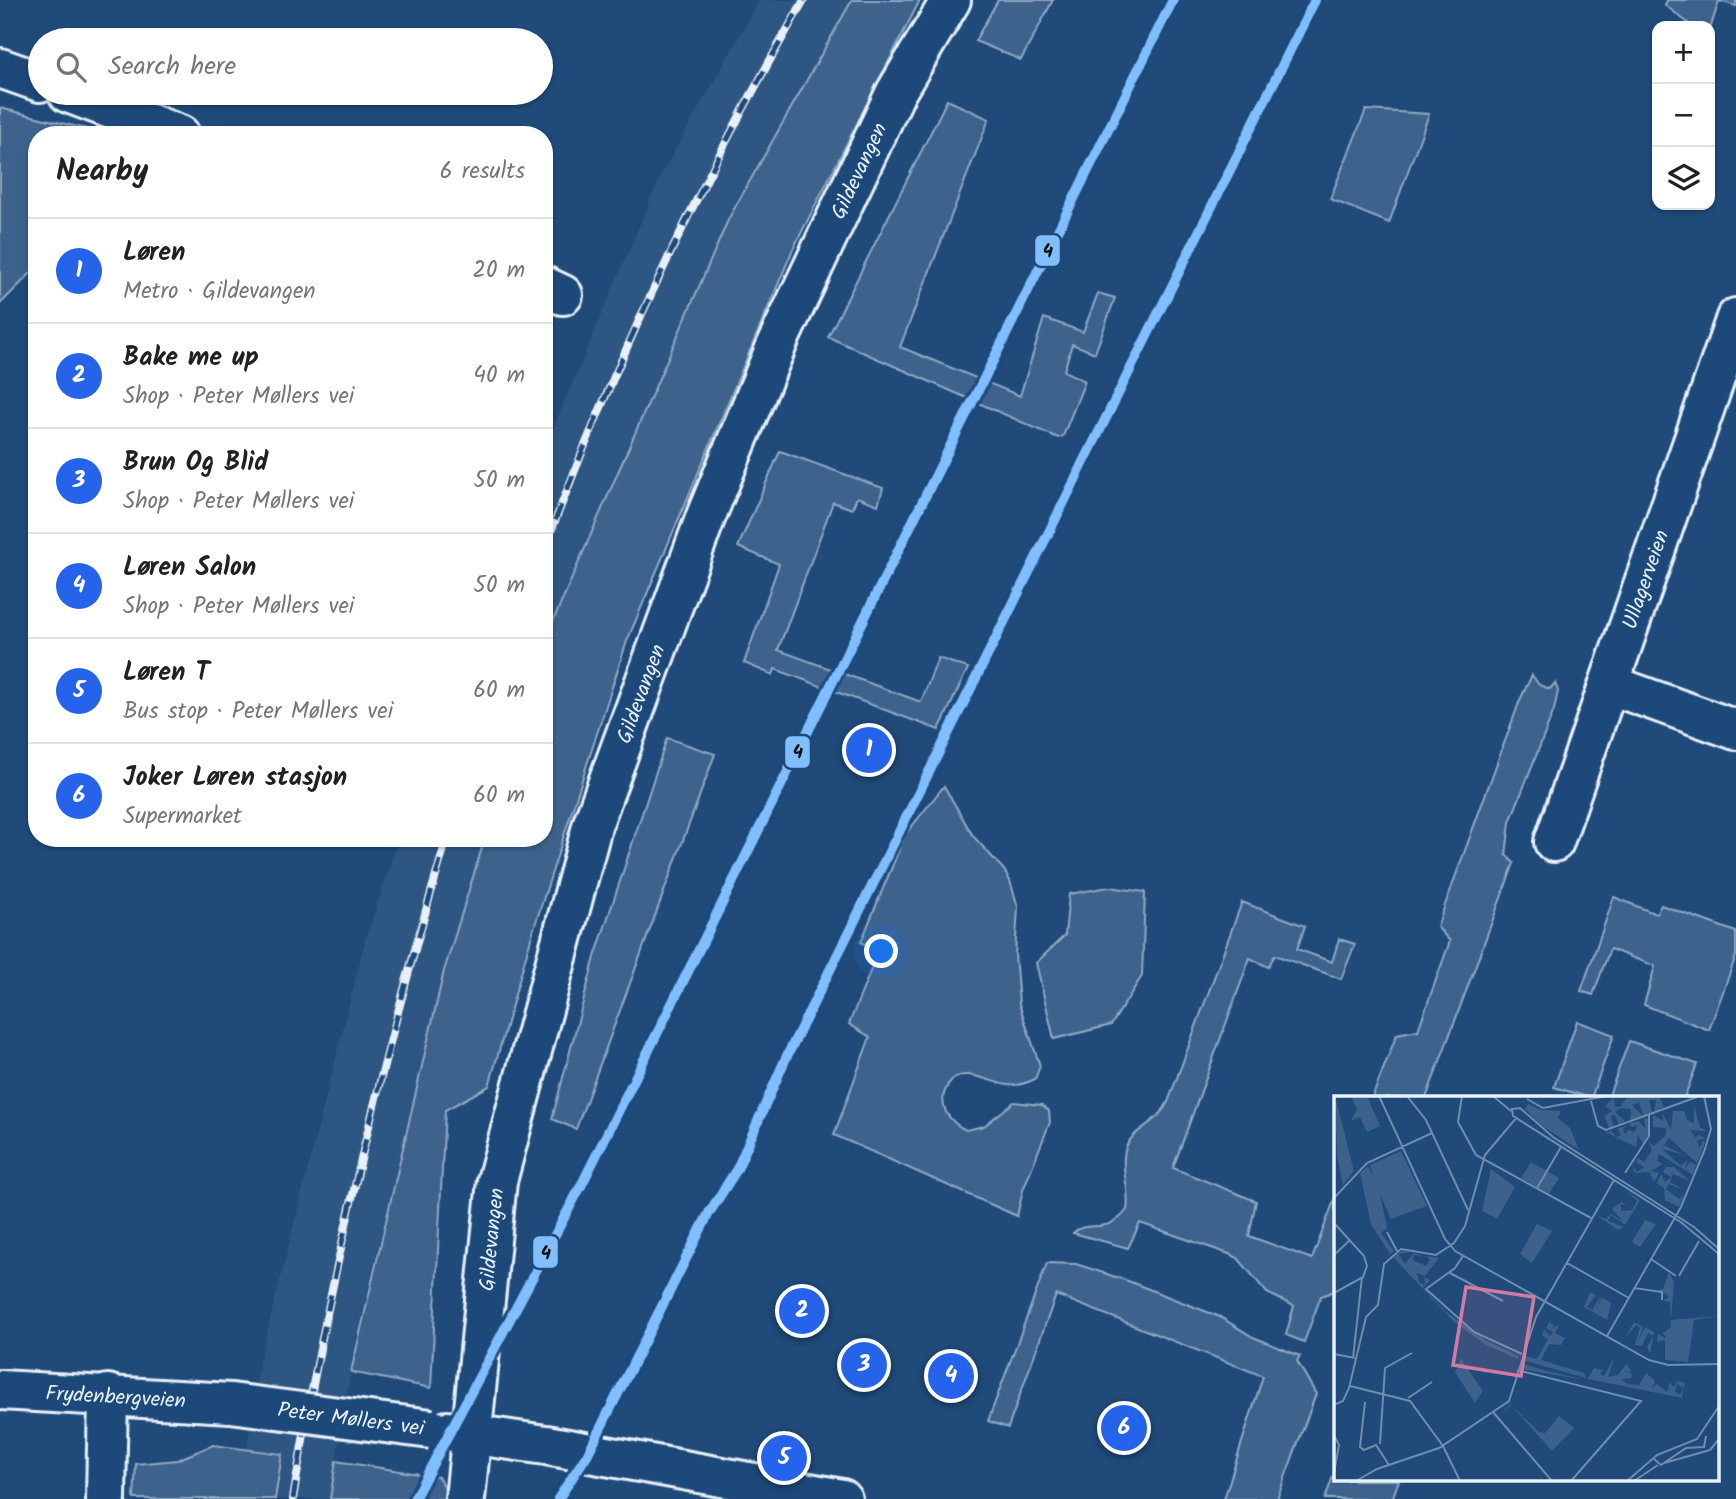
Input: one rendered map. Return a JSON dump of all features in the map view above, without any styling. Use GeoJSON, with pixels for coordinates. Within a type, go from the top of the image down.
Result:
{"type":"FeatureCollection","features":[{"type":"Feature","properties":{"kind":"street","name":"Gildevangen"},"geometry":{"type":"LineString","coordinates":[[465,1499],[474,1435],[497,1181],[593,823],[706,516],[780,337],[897,92],[951,0]]}},
{"type":"Feature","properties":{"kind":"street"},"geometry":{"type":"LineString","coordinates":[[0,68],[28,78]]}},
{"type":"Feature","properties":{"kind":"street"},"geometry":{"type":"LineString","coordinates":[[100,105],[156,126]]}},
{"type":"Feature","properties":{"kind":"street","name":"Ullagerveien"},"geometry":{"type":"LineString","coordinates":[[1554,842],[1611,685],[1736,317]]}},
{"type":"Feature","properties":{"kind":"street"},"geometry":{"type":"LineString","coordinates":[[1611,685],[1736,730]]}},
{"type":"Feature","properties":{"kind":"street","name":"Frydenbergveien"},"geometry":{"type":"LineString","coordinates":[[0,1390],[231,1403]]}},
{"type":"Feature","properties":{"kind":"street"},"geometry":{"type":"LineString","coordinates":[[106,1499],[108,1394]]}},
{"type":"Feature","properties":{"kind":"street","name":"Peter Møllers vei"},"geometry":{"type":"LineString","coordinates":[[231,1403],[546,1445],[842,1499]]}},
{"type":"Feature","properties":{"kind":"shaded area"},"geometry":{"type":"Polygon","coordinates":[[[760,0],[852,0],[729,218],[553,624],[553,429],[661,175],[760,0]]]}},
{"type":"Feature","properties":{"kind":"shaded area"},"geometry":{"type":"Polygon","coordinates":[[[852,0],[920,0],[793,249],[627,641],[533,931],[489,1086],[445,1110],[431,1388],[351,1372],[444,971],[482,847],[553,847],[553,621],[729,218],[852,0]]]}},
{"type":"Feature","properties":{"kind":"shaded area"},"geometry":{"type":"Polygon","coordinates":[[[998,0],[1053,0],[1021,60],[975,41],[998,0]]]}},
{"type":"Feature","properties":{"kind":"shaded area"},"geometry":{"type":"Polygon","coordinates":[[[1667,0],[1736,0],[1736,6],[1719,1],[1713,21],[1686,21],[1665,5],[1667,0]]]}},
{"type":"Feature","properties":{"kind":"shaded area"},"geometry":{"type":"Polygon","coordinates":[[[947,100],[989,119],[900,347],[1020,396],[1044,318],[1083,332],[1098,293],[1115,298],[1095,353],[1072,344],[1064,371],[1085,381],[1063,436],[1058,438],[828,337],[947,100]]]}},
{"type":"Feature","properties":{"kind":"shaded area"},"geometry":{"type":"Polygon","coordinates":[[[0,108],[74,126],[28,126],[28,276],[0,304],[0,108]]]}},
{"type":"Feature","properties":{"kind":"shaded area"},"geometry":{"type":"Polygon","coordinates":[[[1366,110],[1429,114],[1389,223],[1330,199],[1366,110]]]}},
{"type":"Feature","properties":{"kind":"shaded area"},"geometry":{"type":"Polygon","coordinates":[[[780,451],[883,488],[878,505],[857,497],[852,509],[833,502],[778,650],[921,702],[938,658],[968,668],[939,730],[775,669],[773,675],[744,663],[779,564],[738,547],[780,451]]]}},
{"type":"Feature","properties":{"kind":"shaded area"},"geometry":{"type":"Polygon","coordinates":[[[1532,675],[1539,685],[1550,689],[1555,683],[1558,691],[1554,710],[1510,822],[1506,855],[1514,863],[1427,1096],[1373,1096],[1397,1034],[1418,1030],[1450,941],[1437,927],[1520,700],[1532,675]]]}},
{"type":"Feature","properties":{"kind":"shaded area"},"geometry":{"type":"Polygon","coordinates":[[[667,738],[715,754],[576,1129],[552,1119],[595,957],[667,738]]]}},
{"type":"Feature","properties":{"kind":"shaded area"},"geometry":{"type":"Polygon","coordinates":[[[944,786],[973,836],[1004,870],[1010,881],[1018,907],[1015,954],[1019,1004],[1040,1066],[1035,1079],[1015,1085],[973,1076],[957,1077],[945,1091],[944,1104],[952,1121],[966,1130],[984,1126],[1014,1102],[1042,1105],[1049,1111],[1050,1122],[1023,1190],[1017,1216],[834,1135],[870,1037],[849,1024],[878,952],[861,942],[905,835],[944,786]]]}},
{"type":"Feature","properties":{"kind":"shaded area"},"geometry":{"type":"Polygon","coordinates":[[[396,847],[482,847],[444,971],[354,1349],[330,1499],[240,1499],[259,1364],[365,941],[396,847]]]}},
{"type":"Feature","properties":{"kind":"shaded area"},"geometry":{"type":"Polygon","coordinates":[[[1109,887],[1145,892],[1142,976],[1111,1025],[1054,1039],[1036,963],[1065,935],[1069,894],[1109,887]]]}},
{"type":"Feature","properties":{"kind":"shaded area"},"geometry":{"type":"Polygon","coordinates":[[[1614,897],[1656,914],[1661,905],[1736,932],[1736,956],[1709,1030],[1644,1005],[1655,966],[1610,949],[1593,995],[1581,991],[1614,897]]]}},
{"type":"Feature","properties":{"kind":"shaded area"},"geometry":{"type":"Polygon","coordinates":[[[1242,902],[1305,926],[1297,949],[1332,962],[1339,939],[1355,944],[1341,979],[1275,955],[1268,967],[1250,958],[1173,1168],[1256,1201],[1249,1236],[1312,1259],[1334,1201],[1334,1291],[1321,1296],[1304,1342],[1286,1335],[1294,1306],[1267,1293],[1238,1258],[1140,1223],[1128,1248],[1073,1233],[1085,1227],[1112,1223],[1127,1210],[1124,1160],[1127,1145],[1135,1134],[1158,1116],[1168,1102],[1242,902]]]}},
{"type":"Feature","properties":{"kind":"shaded area"},"geometry":{"type":"Polygon","coordinates":[[[1577,1021],[1614,1035],[1592,1096],[1554,1087],[1577,1021]]]}},
{"type":"Feature","properties":{"kind":"shaded area"},"geometry":{"type":"Polygon","coordinates":[[[1629,1041],[1697,1064],[1685,1096],[1609,1096],[1629,1041]]]}},
{"type":"Feature","properties":{"kind":"shaded area"},"geometry":{"type":"Polygon","coordinates":[[[1047,1263],[1076,1264],[1128,1281],[1220,1317],[1253,1337],[1300,1356],[1297,1361],[1316,1394],[1277,1499],[1224,1499],[1263,1376],[1056,1295],[1008,1428],[988,1421],[1047,1263]]]}},
{"type":"Feature","properties":{"kind":"shaded area"},"geometry":{"type":"Polygon","coordinates":[[[213,1445],[282,1454],[275,1499],[134,1499],[136,1464],[177,1460],[213,1445]]]}},
{"type":"Feature","properties":{"kind":"shaded area"},"geometry":{"type":"Polygon","coordinates":[[[336,1461],[438,1477],[446,1489],[445,1499],[330,1499],[336,1461]]]}},
{"type":"Feature","properties":{"kind":"shaded area"},"geometry":{"type":"Polygon","coordinates":[[[1334,1474],[1334,1482],[1398,1482],[1392,1499],[1325,1499],[1334,1474]]]}},
{"type":"Feature","properties":{"kind":"railway"},"geometry":{"type":"LineString","coordinates":[[553,526],[600,409],[663,269],[731,133],[804,0]]}},
{"type":"Feature","properties":{"kind":"railway"},"geometry":{"type":"LineString","coordinates":[[293,1499],[323,1332],[360,1166],[401,1001],[444,847]]}},
{"type":"Feature","properties":{"kind":"transit line","name":"4"},"geometry":{"type":"LineString","coordinates":[[414,1499],[581,1186],[1173,0]]}},
{"type":"Feature","properties":{"kind":"transit line","name":"4"},"geometry":{"type":"LineString","coordinates":[[558,1499],[587,1455],[709,1213],[737,1169],[785,1060],[1315,0]]}},
{"type":"Feature","properties":{"kind":"place","name":"Løren"},"geometry":{"type":"Point","coordinates":[869,750]}},
{"type":"Feature","properties":{"kind":"place","name":"Bake me up"},"geometry":{"type":"Point","coordinates":[802,1311]}},
{"type":"Feature","properties":{"kind":"place","name":"Brun Og Blid"},"geometry":{"type":"Point","coordinates":[864,1365]}},
{"type":"Feature","properties":{"kind":"place","name":"Løren Salon"},"geometry":{"type":"Point","coordinates":[951,1376]}},
{"type":"Feature","properties":{"kind":"place","name":"Joker Løren stasjon"},"geometry":{"type":"Point","coordinates":[1124,1428]}},
{"type":"Feature","properties":{"kind":"place","name":"Løren T"},"geometry":{"type":"Point","coordinates":[784,1458]}}]}
